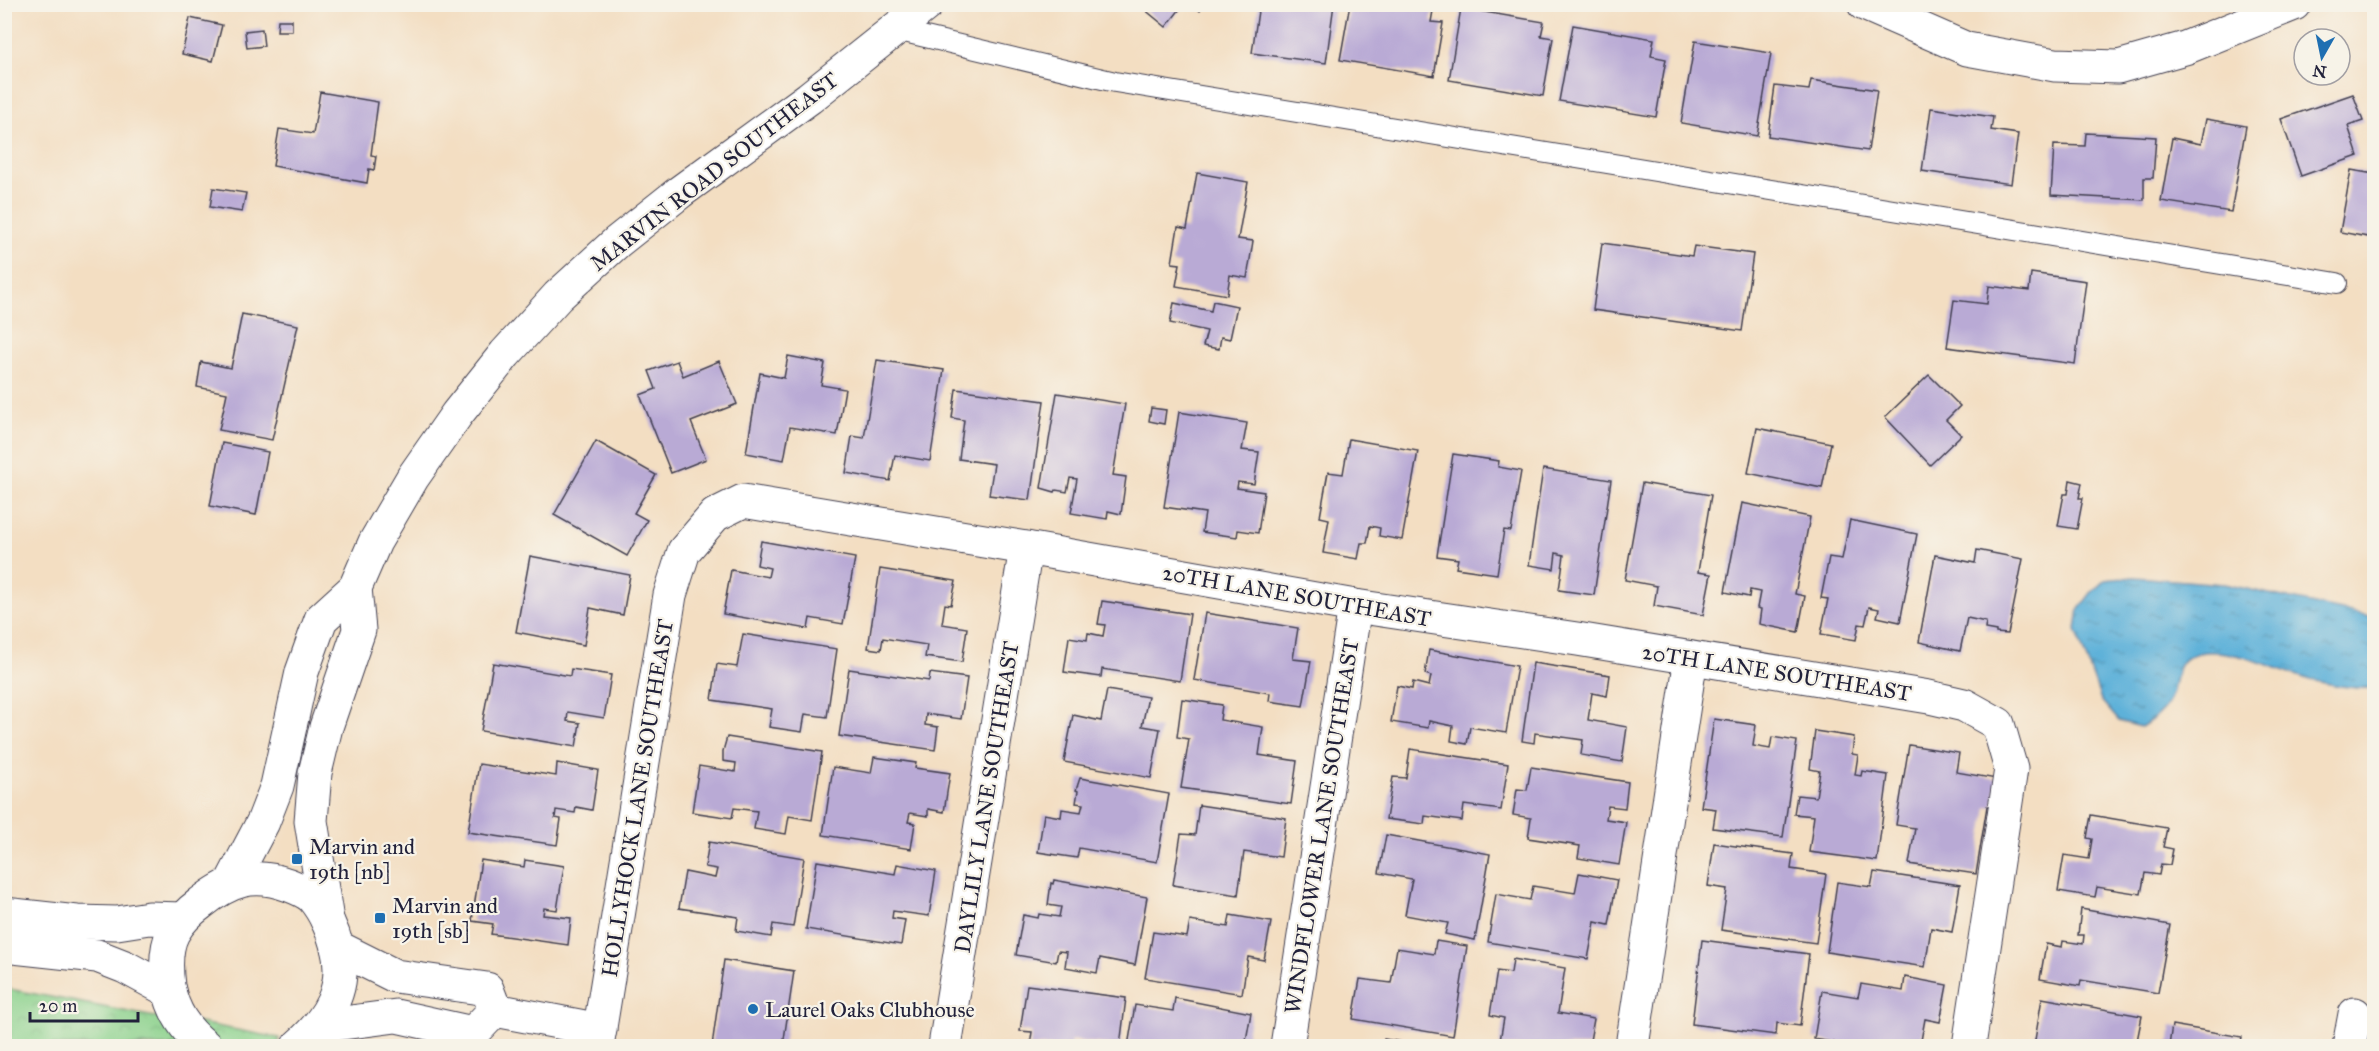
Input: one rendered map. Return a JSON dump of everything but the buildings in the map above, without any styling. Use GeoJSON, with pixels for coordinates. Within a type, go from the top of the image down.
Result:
{"type":"FeatureCollection","features":[{"type":"Feature","properties":{"kind":"street","name":"MARVIN ROAD SOUTHEAST"},"geometry":{"type":"LineString","coordinates":[[231,883],[263,822],[277,786],[302,672],[321,619],[355,588],[375,542],[412,477],[457,414],[558,296],[616,242],[896,30],[927,4]]}},
{"type":"Feature","properties":{"kind":"street"},"geometry":{"type":"LineString","coordinates":[[1864,4],[1967,49],[2055,65],[2118,67],[2185,48],[2294,4]]}},
{"type":"Feature","properties":{"kind":"street","name":"20TH LANE SOUTHEAST"},"geometry":{"type":"LineString","coordinates":[[684,551],[715,515],[743,501],[1355,606],[1577,639],[1929,697],[1964,705],[1998,724],[2012,769],[1969,1047]]}},
{"type":"Feature","properties":{"kind":"street","name":"DAYLILY LANE SOUTHEAST"},"geometry":{"type":"LineString","coordinates":[[945,1047],[1026,548]]}},
{"type":"Feature","properties":{"kind":"street","name":"HOLLYHOCK LANE SOUTHEAST"},"geometry":{"type":"LineString","coordinates":[[598,1038],[670,595],[684,551]]}},
{"type":"Feature","properties":{"kind":"street","name":"MARVIN ROAD SOUTHEAST"},"geometry":{"type":"LineString","coordinates":[[309,1036],[331,1005],[340,982],[340,958],[332,935],[311,821],[315,773],[326,727],[359,630],[355,588]]}},
{"type":"Feature","properties":{"kind":"street","name":"WINDFLOWER LANE SOUTHEAST"},"geometry":{"type":"LineString","coordinates":[[1287,1047],[1355,606]]}},
{"type":"Feature","properties":{"kind":"street"},"geometry":{"type":"LineString","coordinates":[[1632,1047],[1691,658]]}},
{"type":"Feature","properties":{"kind":"street"},"geometry":{"type":"LineString","coordinates":[[197,1043],[181,1022],[169,991],[166,974],[172,934],[183,919],[216,891],[231,883],[251,878],[266,879],[298,888],[312,897],[332,935],[395,976],[487,989],[495,1010]]}},
{"type":"Feature","properties":{"kind":"street"},"geometry":{"type":"LineString","coordinates":[[4,914],[77,922],[117,923],[149,918],[183,919]]}},
{"type":"Feature","properties":{"kind":"street"},"geometry":{"type":"LineString","coordinates":[[4,946],[97,956],[125,967],[169,991]]}},
{"type":"Feature","properties":{"kind":"street"},"geometry":{"type":"LineString","coordinates":[[495,1010],[598,1038]]}},
{"type":"Feature","properties":{"kind":"street"},"geometry":{"type":"LineString","coordinates":[[309,1036],[396,1016],[473,1033],[495,1010]]}},
{"type":"Feature","properties":{"kind":"street"},"geometry":{"type":"LineString","coordinates":[[2349,1047],[2355,1014]]}},
{"type":"Feature","properties":{"kind":"lane"},"geometry":{"type":"LineString","coordinates":[[896,30],[1115,82],[2337,283]]}},
{"type":"Feature","properties":{"kind":"green space"},"geometry":{"type":"Polygon","coordinates":[[[4,988],[279,1038],[278,1046],[5,1046],[4,988]]]}},
{"type":"Feature","properties":{"kind":"water"},"geometry":{"type":"Polygon","coordinates":[[[2134,577],[2224,584],[2374,617],[2374,688],[2327,684],[2249,658],[2216,652],[2201,652],[2188,657],[2181,664],[2170,699],[2155,717],[2141,727],[2119,721],[2101,700],[2076,630],[2079,609],[2105,580],[2134,577]]]}},
{"type":"Feature","properties":{"kind":"place","name":"Marvin and 19th [nb]"},"geometry":{"type":"Point","coordinates":[297,859]}},
{"type":"Feature","properties":{"kind":"place","name":"Marvin and 19th [sb]"},"geometry":{"type":"Point","coordinates":[380,918]}},
{"type":"Feature","properties":{"kind":"place","name":"Laurel Oaks Clubhouse"},"geometry":{"type":"Point","coordinates":[753,1009]}}]}
